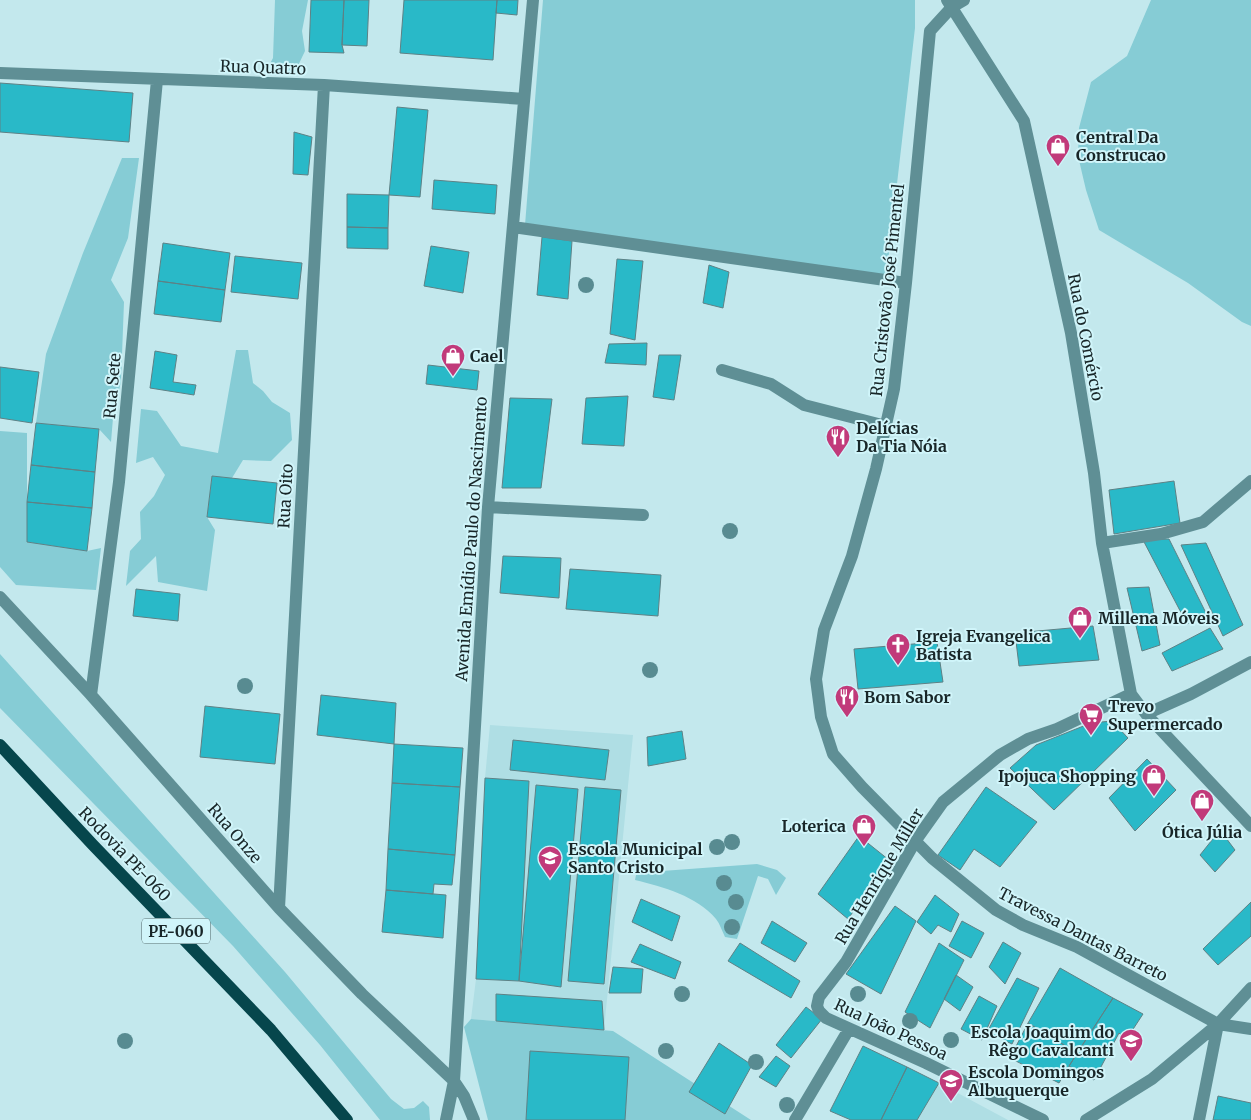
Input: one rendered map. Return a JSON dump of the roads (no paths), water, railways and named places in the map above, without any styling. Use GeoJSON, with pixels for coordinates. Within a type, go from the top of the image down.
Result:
{"type":"FeatureCollection","features":[{"type":"Feature","properties":{"kind":"main road","name":"Rodovia PE-060"},"geometry":{"type":"LineString","coordinates":[[0,745],[93,845],[271,1030],[347,1120]]}},
{"type":"Feature","properties":{"kind":"street","name":"Avenida Emídio Paulo do Nascimento"},"geometry":{"type":"LineString","coordinates":[[446,1120],[454,1081],[488,508],[533,0]]}},
{"type":"Feature","properties":{"kind":"street","name":"Rua Cristovão José Pimentel"},"geometry":{"type":"LineString","coordinates":[[916,840],[862,787],[833,754],[821,718],[816,679],[824,630],[852,556],[876,470],[894,389],[930,30],[949,3],[964,0]]}},
{"type":"Feature","properties":{"kind":"street","name":"Rua do Comércio"},"geometry":{"type":"LineString","coordinates":[[949,3],[1024,121],[1070,333],[1094,473],[1102,542],[1131,694]]}},
{"type":"Feature","properties":{"kind":"street","name":"Rua Quatro"},"geometry":{"type":"LineString","coordinates":[[0,73],[324,85],[524,99]]}},
{"type":"Feature","properties":{"kind":"street","name":"Rua Sete"},"geometry":{"type":"LineString","coordinates":[[91,695],[119,482],[157,80]]}},
{"type":"Feature","properties":{"kind":"street","name":"Rua Oito"},"geometry":{"type":"LineString","coordinates":[[280,908],[324,85]]}},
{"type":"Feature","properties":{"kind":"street"},"geometry":{"type":"LineString","coordinates":[[513,227],[906,283]]}},
{"type":"Feature","properties":{"kind":"street"},"geometry":{"type":"LineString","coordinates":[[722,370],[771,384],[804,405],[886,426]]}},
{"type":"Feature","properties":{"kind":"street"},"geometry":{"type":"LineString","coordinates":[[1102,542],[1161,534],[1203,522],[1251,481]]}},
{"type":"Feature","properties":{"kind":"street"},"geometry":{"type":"LineString","coordinates":[[488,508],[643,515]]}},
{"type":"Feature","properties":{"kind":"street","name":"Rua Onze"},"geometry":{"type":"LineString","coordinates":[[0,598],[91,695],[280,908],[362,994],[454,1081],[464,1096],[474,1120]]}},
{"type":"Feature","properties":{"kind":"street"},"geometry":{"type":"LineString","coordinates":[[1146,714],[1190,694],[1251,662]]}},
{"type":"Feature","properties":{"kind":"street"},"geometry":{"type":"LineString","coordinates":[[1131,694],[1146,714],[1251,826]]}},
{"type":"Feature","properties":{"kind":"street","name":"Rua Henrique Miller"},"geometry":{"type":"LineString","coordinates":[[819,997],[846,962],[916,840],[943,802],[1000,755],[1028,739],[1057,729],[1131,694]]}},
{"type":"Feature","properties":{"kind":"street","name":"Travessa Dantas Barreto"},"geometry":{"type":"LineString","coordinates":[[916,840],[932,858],[996,910],[1023,925],[1077,947],[1218,1024],[1251,1029]]}},
{"type":"Feature","properties":{"kind":"street"},"geometry":{"type":"LineString","coordinates":[[1086,1120],[1152,1079],[1218,1024],[1251,988]]}},
{"type":"Feature","properties":{"kind":"street","name":"Rua João Pessoa"},"geometry":{"type":"LineString","coordinates":[[819,997],[817,1006],[822,1014],[1043,1120]]}},
{"type":"Feature","properties":{"kind":"street"},"geometry":{"type":"LineString","coordinates":[[1199,1120],[1218,1024]]}},
{"type":"Feature","properties":{"kind":"street"},"geometry":{"type":"LineString","coordinates":[[795,1120],[850,1029]]}},
{"type":"Feature","properties":{"kind":"place","name":"Central Da Construcao"},"geometry":{"type":"Point","coordinates":[1058,167]}},
{"type":"Feature","properties":{"kind":"place","name":"Cael"},"geometry":{"type":"Point","coordinates":[453,377]}},
{"type":"Feature","properties":{"kind":"place","name":"Delícias Da Tia Nóia"},"geometry":{"type":"Point","coordinates":[838,458]}},
{"type":"Feature","properties":{"kind":"place","name":"Millena Móveis"},"geometry":{"type":"Point","coordinates":[1080,639]}},
{"type":"Feature","properties":{"kind":"place","name":"Igreja Evangelica Batista"},"geometry":{"type":"Point","coordinates":[898,666]}},
{"type":"Feature","properties":{"kind":"place","name":"Bom Sabor"},"geometry":{"type":"Point","coordinates":[847,718]}},
{"type":"Feature","properties":{"kind":"place","name":"Trevo Supermercado"},"geometry":{"type":"Point","coordinates":[1091,736]}},
{"type":"Feature","properties":{"kind":"place","name":"Ipojuca Shopping"},"geometry":{"type":"Point","coordinates":[1154,797]}},
{"type":"Feature","properties":{"kind":"place","name":"Ótica Júlia"},"geometry":{"type":"Point","coordinates":[1202,822]}},
{"type":"Feature","properties":{"kind":"place","name":"Loterica"},"geometry":{"type":"Point","coordinates":[864,847]}},
{"type":"Feature","properties":{"kind":"place","name":"Escola Municipal Santo Cristo"},"geometry":{"type":"Point","coordinates":[550,879]}},
{"type":"Feature","properties":{"kind":"place","name":"Escola Joaquim do Rêgo Cavalcanti"},"geometry":{"type":"Point","coordinates":[1131,1062]}},
{"type":"Feature","properties":{"kind":"place","name":"Escola Domingos Albuquerque"},"geometry":{"type":"Point","coordinates":[951,1102]}}]}
